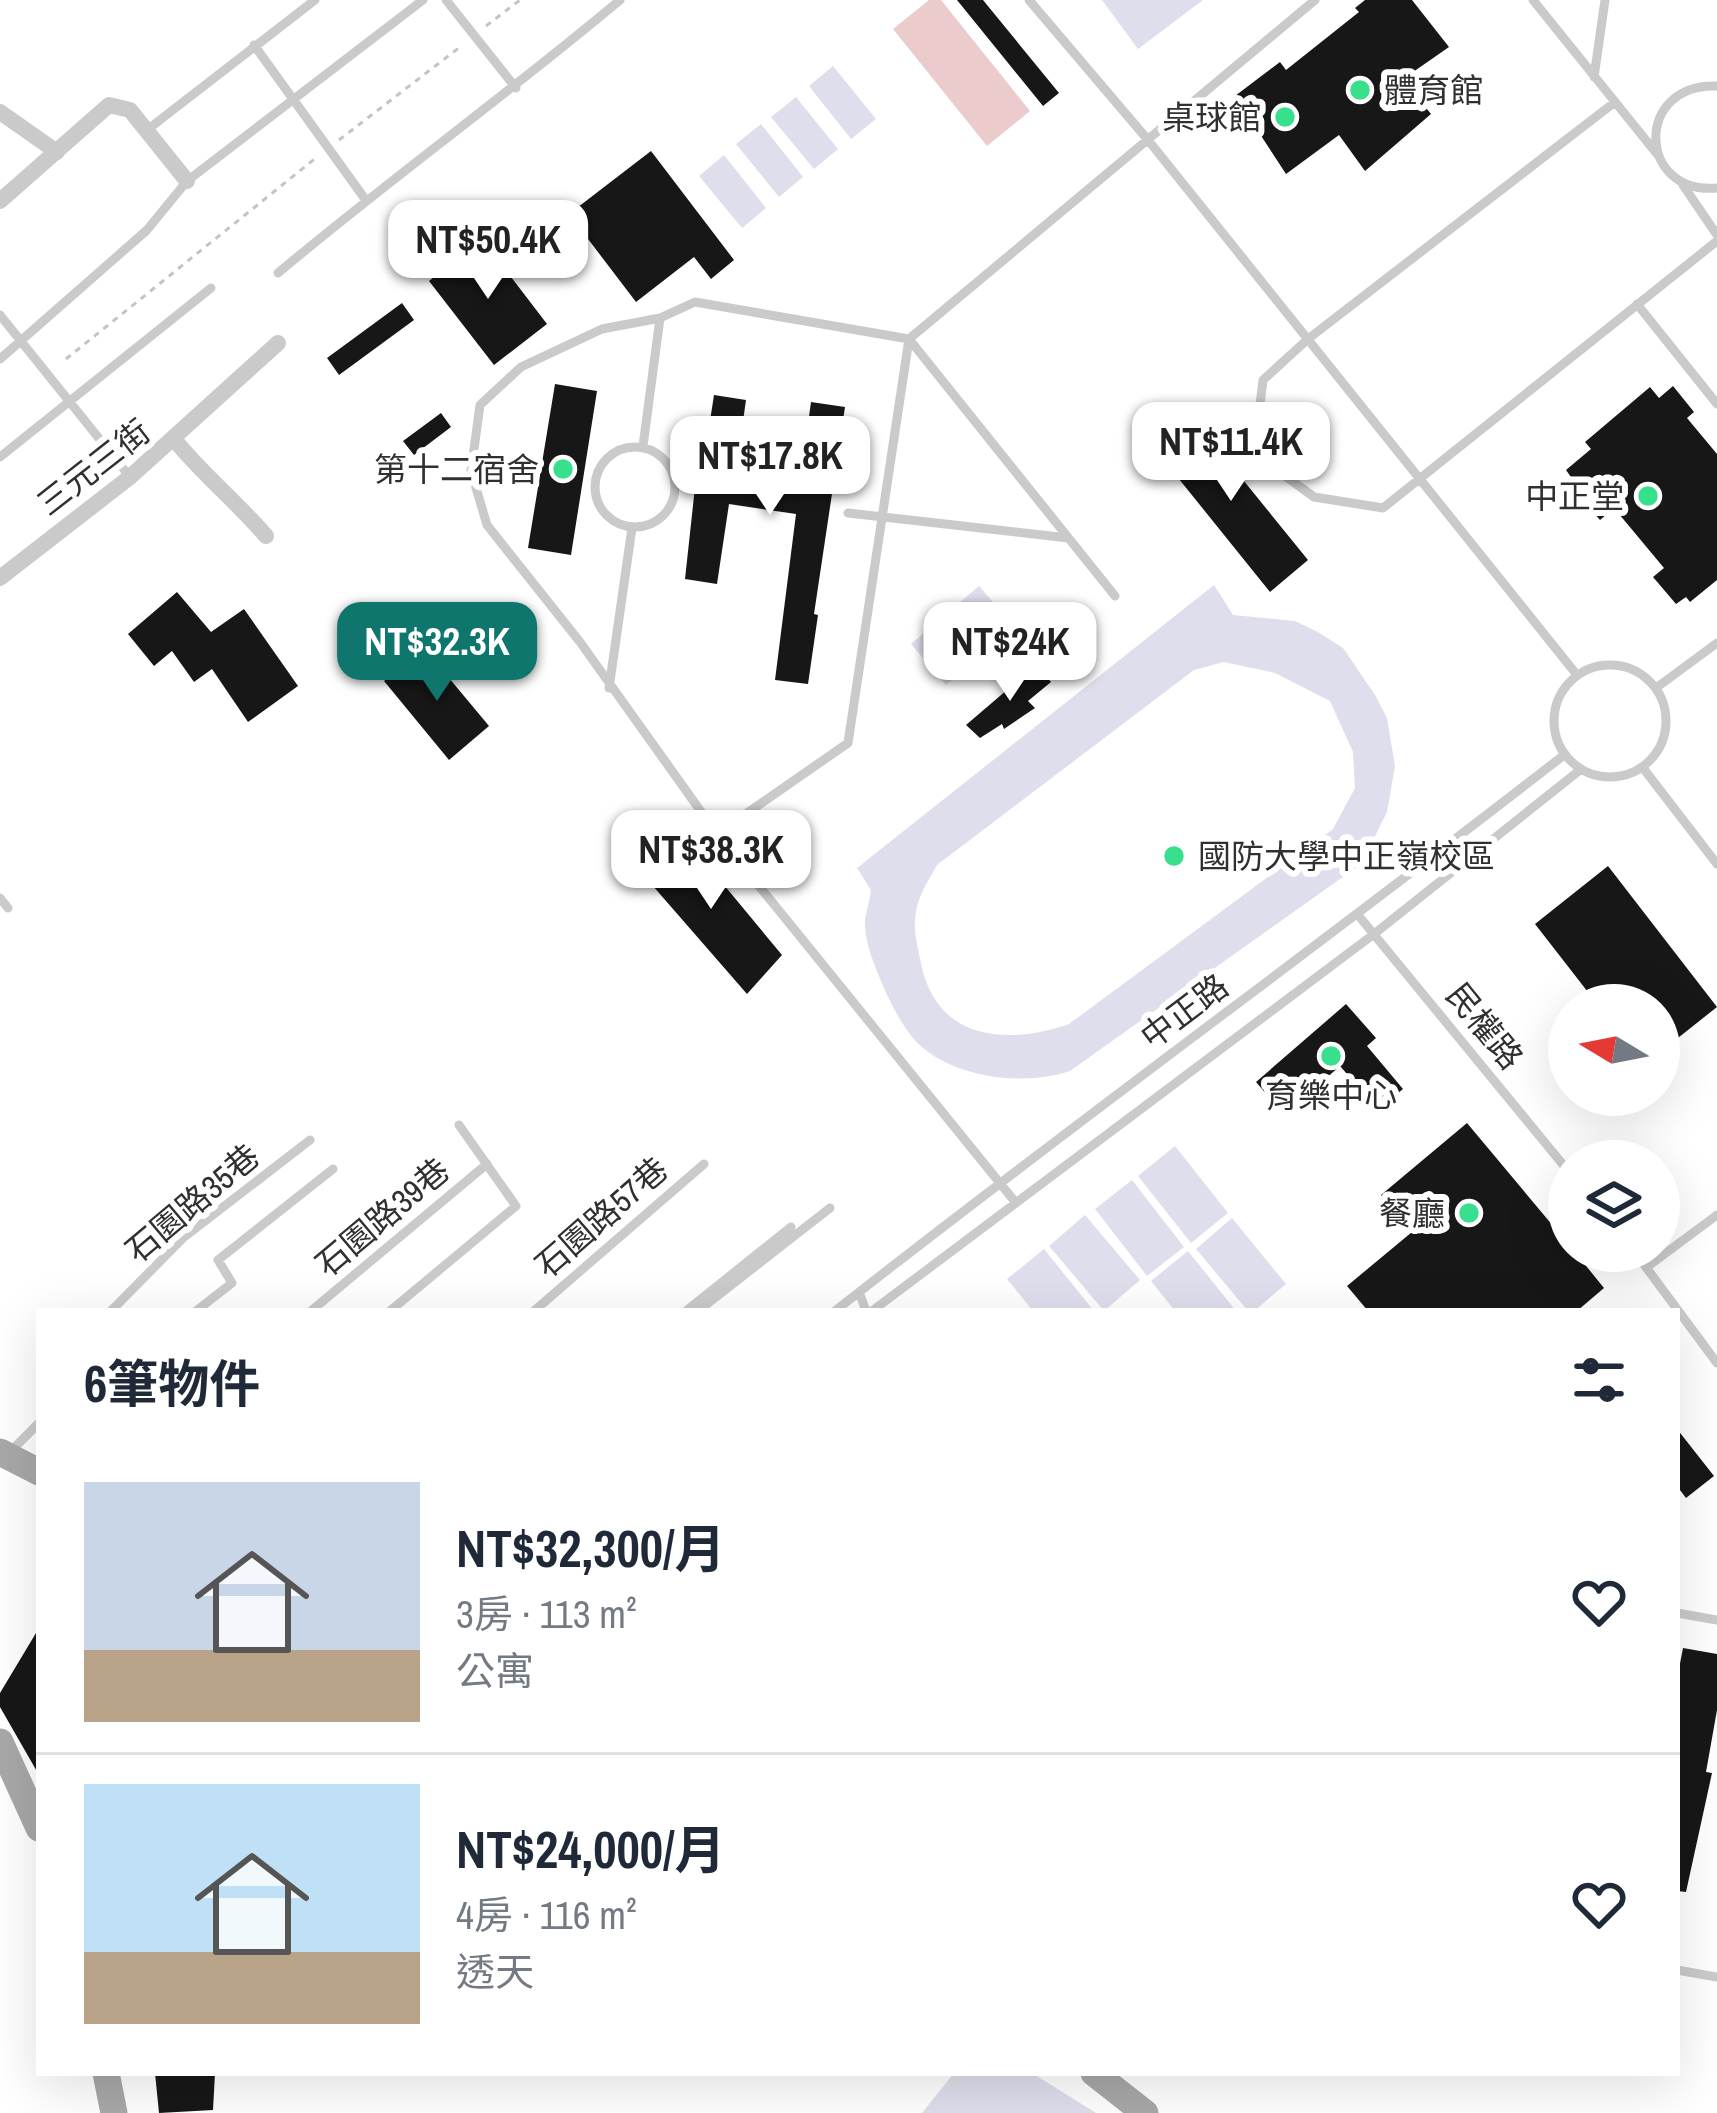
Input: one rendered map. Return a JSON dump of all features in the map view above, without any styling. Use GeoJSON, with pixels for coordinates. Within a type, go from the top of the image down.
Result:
{"type":"FeatureCollection","features":[{"type":"Feature","properties":{"kind":"main road"},"geometry":{"type":"LineString","coordinates":[[3,1454],[36,1470]]}},
{"type":"Feature","properties":{"kind":"main road"},"geometry":{"type":"LineString","coordinates":[[0,1742],[36,1813]]}},
{"type":"Feature","properties":{"kind":"main road"},"geometry":{"type":"LineString","coordinates":[[107,2076],[114,2113]]}},
{"type":"Feature","properties":{"kind":"main road"},"geometry":{"type":"LineString","coordinates":[[1098,2076],[1145,2113]]}},
{"type":"Feature","properties":{"kind":"street"},"geometry":{"type":"LineString","coordinates":[[0,201],[109,105],[130,110],[187,182]]}},
{"type":"Feature","properties":{"kind":"street"},"geometry":{"type":"LineString","coordinates":[[0,112],[57,152]]}},
{"type":"Feature","properties":{"kind":"street"},"geometry":{"type":"LineString","coordinates":[[173,438],[278,343]]}},
{"type":"Feature","properties":{"kind":"street","name":"三元三街"},"geometry":{"type":"LineString","coordinates":[[0,578],[173,438],[266,536]]}},
{"type":"Feature","properties":{"kind":"lane"},"geometry":{"type":"LineString","coordinates":[[147,130],[315,0]]}},
{"type":"Feature","properties":{"kind":"lane"},"geometry":{"type":"LineString","coordinates":[[0,359],[147,230],[187,182],[423,0]]}},
{"type":"Feature","properties":{"kind":"lane"},"geometry":{"type":"LineString","coordinates":[[446,0],[516,88]]}},
{"type":"Feature","properties":{"kind":"lane"},"geometry":{"type":"LineString","coordinates":[[278,273],[365,200],[516,88],[620,0]]}},
{"type":"Feature","properties":{"kind":"lane"},"geometry":{"type":"LineString","coordinates":[[1029,0],[1148,140],[1577,675]]}},
{"type":"Feature","properties":{"kind":"lane"},"geometry":{"type":"LineString","coordinates":[[717,834],[848,743],[909,339],[1315,0]]}},
{"type":"Feature","properties":{"kind":"lane"},"geometry":{"type":"LineString","coordinates":[[1533,0],[1671,175],[1697,188],[1717,188]]}},
{"type":"Feature","properties":{"kind":"lane"},"geometry":{"type":"LineString","coordinates":[[1594,77],[1605,0]]}},
{"type":"Feature","properties":{"kind":"lane"},"geometry":{"type":"LineString","coordinates":[[254,45],[365,200]]}},
{"type":"Feature","properties":{"kind":"lane"},"geometry":{"type":"LineString","coordinates":[[1658,154],[1658,118],[1667,103],[1698,86],[1717,86]]}},
{"type":"Feature","properties":{"kind":"lane"},"geometry":{"type":"LineString","coordinates":[[1615,102],[1308,339],[1263,380],[1256,429],[1276,470],[1314,497],[1382,508],[1717,238],[1681,182]]}},
{"type":"Feature","properties":{"kind":"lane"},"geometry":{"type":"LineString","coordinates":[[0,457],[211,288]]}},
{"type":"Feature","properties":{"kind":"lane"},"geometry":{"type":"LineString","coordinates":[[1016,1203],[717,834],[580,642],[487,525],[471,471],[480,405],[521,367],[602,329],[660,318],[695,302],[909,339],[1114,596]]}},
{"type":"Feature","properties":{"kind":"lane"},"geometry":{"type":"LineString","coordinates":[[1637,304],[1717,404]]}},
{"type":"Feature","properties":{"kind":"lane"},"geometry":{"type":"LineString","coordinates":[[0,315],[130,477]]}},
{"type":"Feature","properties":{"kind":"lane"},"geometry":{"type":"LineString","coordinates":[[644,446],[660,318]]}},
{"type":"Feature","properties":{"kind":"lane"},"geometry":{"type":"LineString","coordinates":[[644,446],[664,457],[675,478],[673,501],[659,519],[632,528],[615,523],[599,506],[594,484],[602,462],[620,448],[644,446]]}},
{"type":"Feature","properties":{"kind":"lane"},"geometry":{"type":"LineString","coordinates":[[848,513],[1068,538]]}},
{"type":"Feature","properties":{"kind":"lane"},"geometry":{"type":"LineString","coordinates":[[609,688],[632,528]]}},
{"type":"Feature","properties":{"kind":"lane"},"geometry":{"type":"LineString","coordinates":[[1656,688],[1717,643]]}},
{"type":"Feature","properties":{"kind":"lane"},"geometry":{"type":"LineString","coordinates":[[1593,667],[1628,668],[1656,688],[1667,722],[1664,740],[1643,768],[1612,778],[1580,770],[1564,754],[1553,721],[1556,703],[1577,675],[1593,667]]}},
{"type":"Feature","properties":{"kind":"lane","name":"中正路"},"geometry":{"type":"LineString","coordinates":[[839,1308],[1564,754]]}},
{"type":"Feature","properties":{"kind":"lane"},"geometry":{"type":"LineString","coordinates":[[1643,768],[1715,857]]}},
{"type":"Feature","properties":{"kind":"lane","name":"中正路"},"geometry":{"type":"LineString","coordinates":[[873,1308],[1374,934],[1580,770]]}},
{"type":"Feature","properties":{"kind":"lane"},"geometry":{"type":"LineString","coordinates":[[0,898],[8,908]]}},
{"type":"Feature","properties":{"kind":"lane","name":"民權路"},"geometry":{"type":"LineString","coordinates":[[1358,915],[1548,1146]]}},
{"type":"Feature","properties":{"kind":"lane"},"geometry":{"type":"LineString","coordinates":[[394,1308],[516,1206],[459,1125]]}},
{"type":"Feature","properties":{"kind":"lane","name":"石園路35巷"},"geometry":{"type":"LineString","coordinates":[[114,1308],[183,1238],[310,1140]]}},
{"type":"Feature","properties":{"kind":"lane","name":"石園路39巷"},"geometry":{"type":"LineString","coordinates":[[315,1308],[487,1164]]}},
{"type":"Feature","properties":{"kind":"lane","name":"石園路57巷"},"geometry":{"type":"LineString","coordinates":[[537,1308],[704,1164]]}},
{"type":"Feature","properties":{"kind":"lane"},"geometry":{"type":"LineString","coordinates":[[200,1308],[232,1283],[218,1260],[333,1168]]}},
{"type":"Feature","properties":{"kind":"lane"},"geometry":{"type":"LineString","coordinates":[[702,1308],[830,1208]]}},
{"type":"Feature","properties":{"kind":"lane"},"geometry":{"type":"LineString","coordinates":[[1680,1242],[1717,1215]]}},
{"type":"Feature","properties":{"kind":"lane"},"geometry":{"type":"LineString","coordinates":[[690,1308],[790,1227]]}},
{"type":"Feature","properties":{"kind":"lane"},"geometry":{"type":"LineString","coordinates":[[1651,1272],[1677,1308]]}},
{"type":"Feature","properties":{"kind":"lane"},"geometry":{"type":"LineString","coordinates":[[859,1292],[867,1308]]}},
{"type":"Feature","properties":{"kind":"lane"},"geometry":{"type":"LineString","coordinates":[[1680,1313],[1717,1364]]}},
{"type":"Feature","properties":{"kind":"lane"},"geometry":{"type":"LineString","coordinates":[[3,1454],[36,1429]]}},
{"type":"Feature","properties":{"kind":"lane"},"geometry":{"type":"LineString","coordinates":[[1680,1614],[1717,1620]]}},
{"type":"Feature","properties":{"kind":"lane"},"geometry":{"type":"LineString","coordinates":[[1680,1971],[1717,1977]]}},
{"type":"Feature","properties":{"kind":"path"},"geometry":{"type":"LineString","coordinates":[[66,358],[520,0]]}},
{"type":"Feature","properties":{"kind":"shaded area"},"geometry":{"type":"Polygon","coordinates":[[[929,0],[941,0],[1030,111],[987,146],[893,29],[929,0]]]}},
{"type":"Feature","properties":{"kind":"shaded area"},"geometry":{"type":"Polygon","coordinates":[[[1102,0],[1203,0],[1138,49],[1102,0]]]}},
{"type":"Feature","properties":{"kind":"shaded area"},"geometry":{"type":"Polygon","coordinates":[[[833,66],[876,119],[851,139],[809,86],[833,66]]]}},
{"type":"Feature","properties":{"kind":"shaded area"},"geometry":{"type":"Polygon","coordinates":[[[796,97],[838,149],[814,169],[771,117],[796,97]]]}},
{"type":"Feature","properties":{"kind":"shaded area"},"geometry":{"type":"Polygon","coordinates":[[[761,124],[803,177],[779,197],[736,144],[761,124]]]}},
{"type":"Feature","properties":{"kind":"shaded area"},"geometry":{"type":"Polygon","coordinates":[[[724,155],[766,208],[742,228],[699,176],[724,155]]]}},
{"type":"Feature","properties":{"kind":"shaded area"},"geometry":{"type":"Polygon","coordinates":[[[1214,585],[1233,615],[1295,621],[1343,648],[1387,718],[1395,766],[1387,812],[1361,864],[1070,1071],[1030,1078],[987,1076],[945,1062],[913,1038],[891,1003],[871,954],[865,923],[871,890],[857,868],[1214,585]],[[1224,662],[1194,670],[937,865],[918,902],[915,928],[929,989],[942,1008],[958,1022],[998,1035],[1069,1024],[1333,829],[1355,788],[1353,752],[1330,701],[1275,673],[1224,662]]]}},
{"type":"Feature","properties":{"kind":"shaded area"},"geometry":{"type":"Polygon","coordinates":[[[979,586],[1014,626],[946,685],[911,644],[979,586]]]}},
{"type":"Feature","properties":{"kind":"shaded area"},"geometry":{"type":"Polygon","coordinates":[[[1175,1146],[1228,1213],[1191,1243],[1138,1176],[1175,1146]]]}},
{"type":"Feature","properties":{"kind":"shaded area"},"geometry":{"type":"Polygon","coordinates":[[[1132,1180],[1184,1247],[1147,1276],[1095,1209],[1132,1180]]]}},
{"type":"Feature","properties":{"kind":"shaded area"},"geometry":{"type":"Polygon","coordinates":[[[1085,1215],[1140,1280],[1101,1308],[1049,1246],[1085,1215]]]}},
{"type":"Feature","properties":{"kind":"shaded area"},"geometry":{"type":"Polygon","coordinates":[[[1232,1218],[1286,1284],[1258,1308],[1245,1308],[1196,1249],[1232,1218]]]}},
{"type":"Feature","properties":{"kind":"shaded area"},"geometry":{"type":"Polygon","coordinates":[[[1044,1249],[1092,1308],[1031,1308],[1007,1279],[1044,1249]]]}},
{"type":"Feature","properties":{"kind":"shaded area"},"geometry":{"type":"Polygon","coordinates":[[[1188,1251],[1234,1308],[1173,1308],[1151,1281],[1188,1251]]]}},
{"type":"Feature","properties":{"kind":"shaded area"},"geometry":{"type":"Polygon","coordinates":[[[952,2076],[1037,2076],[1096,2113],[922,2113],[952,2076]]]}},
{"type":"Feature","properties":{"kind":"building"},"geometry":{"type":"Polygon","coordinates":[[[957,0],[983,0],[1059,93],[1043,106],[957,0]]]}},
{"type":"Feature","properties":{"kind":"building"},"geometry":{"type":"Polygon","coordinates":[[[1365,0],[1412,0],[1449,47],[1403,79],[1431,114],[1365,171],[1339,135],[1286,174],[1235,96],[1280,62],[1286,70],[1359,12],[1355,8],[1365,0]]]}},
{"type":"Feature","properties":{"kind":"building"},"geometry":{"type":"Polygon","coordinates":[[[651,151],[734,260],[711,279],[694,257],[636,302],[569,214],[651,151]]]}},
{"type":"Feature","properties":{"kind":"building"},"geometry":{"type":"Polygon","coordinates":[[[482,239],[547,324],[494,365],[429,281],[482,239]]]}},
{"type":"Feature","properties":{"kind":"building"},"geometry":{"type":"Polygon","coordinates":[[[402,303],[414,320],[339,375],[327,358],[402,303]]]}},
{"type":"Feature","properties":{"kind":"building","name":"第十二宿舍"},"geometry":{"type":"Polygon","coordinates":[[[555,384],[597,391],[571,555],[528,548],[555,384]]]}},
{"type":"Feature","properties":{"kind":"building","name":"中正堂"},"geometry":{"type":"Polygon","coordinates":[[[1673,386],[1694,412],[1687,418],[1717,454],[1717,580],[1690,602],[1686,597],[1676,604],[1653,577],[1664,568],[1614,508],[1600,520],[1569,484],[1573,480],[1566,470],[1591,449],[1585,442],[1650,387],[1659,398],[1673,386]]]}},
{"type":"Feature","properties":{"kind":"building"},"geometry":{"type":"Polygon","coordinates":[[[714,395],[746,400],[736,471],[800,481],[811,402],[845,407],[808,684],[775,680],[796,514],[729,504],[717,584],[685,579],[696,478],[701,479],[714,395]]]}},
{"type":"Feature","properties":{"kind":"building"},"geometry":{"type":"Polygon","coordinates":[[[441,413],[451,427],[414,455],[403,441],[441,413]]]}},
{"type":"Feature","properties":{"kind":"building"},"geometry":{"type":"Polygon","coordinates":[[[1192,417],[1308,560],[1270,592],[1154,448],[1192,417]]]}},
{"type":"Feature","properties":{"kind":"building"},"geometry":{"type":"Polygon","coordinates":[[[177,592],[211,632],[244,609],[298,686],[248,722],[212,669],[194,682],[172,651],[154,666],[128,634],[177,592]]]}},
{"type":"Feature","properties":{"kind":"building"},"geometry":{"type":"Polygon","coordinates":[[[424,648],[489,726],[449,760],[384,681],[424,648]]]}},
{"type":"Feature","properties":{"kind":"building"},"geometry":{"type":"Polygon","coordinates":[[[1036,665],[1051,682],[1028,701],[1035,708],[980,738],[966,725],[1036,665]]]}},
{"type":"Feature","properties":{"kind":"building"},"geometry":{"type":"Polygon","coordinates":[[[685,838],[782,955],[747,994],[639,870],[656,846],[685,838]]]}},
{"type":"Feature","properties":{"kind":"building"},"geometry":{"type":"Polygon","coordinates":[[[1608,866],[1717,1007],[1680,1036],[1680,984],[1582,984],[1535,924],[1608,866]]]}},
{"type":"Feature","properties":{"kind":"building","name":"育樂中心"},"geometry":{"type":"Polygon","coordinates":[[[1346,1004],[1376,1038],[1367,1046],[1403,1089],[1378,1110],[1340,1066],[1284,1115],[1256,1082],[1346,1004]]]}},
{"type":"Feature","properties":{"kind":"building","name":"餐廳"},"geometry":{"type":"Polygon","coordinates":[[[1467,1123],[1548,1220],[1548,1272],[1591,1272],[1604,1288],[1581,1308],[1365,1308],[1347,1286],[1412,1232],[1381,1195],[1467,1123]]]}},
{"type":"Feature","properties":{"kind":"building"},"geometry":{"type":"Polygon","coordinates":[[[1680,1433],[1714,1476],[1686,1498],[1680,1490],[1680,1433]]]}},
{"type":"Feature","properties":{"kind":"building"},"geometry":{"type":"Polygon","coordinates":[[[36,1633],[36,1770],[0,1707],[0,1693],[36,1633]]]}},
{"type":"Feature","properties":{"kind":"building"},"geometry":{"type":"Polygon","coordinates":[[[1683,1648],[1717,1654],[1717,1710],[1706,1772],[1712,1773],[1686,1892],[1680,1891],[1683,1648]]]}},
{"type":"Feature","properties":{"kind":"building"},"geometry":{"type":"Polygon","coordinates":[[[155,2076],[215,2076],[213,2110],[159,2113],[155,2076]]]}},
{"type":"Feature","properties":{"kind":"place","name":"體育館"},"geometry":{"type":"Point","coordinates":[1360,90]}},
{"type":"Feature","properties":{"kind":"place","name":"桌球館"},"geometry":{"type":"Point","coordinates":[1285,117]}},
{"type":"Feature","properties":{"kind":"place","name":"第十二宿舍"},"geometry":{"type":"Point","coordinates":[563,469]}},
{"type":"Feature","properties":{"kind":"place","name":"中正堂"},"geometry":{"type":"Point","coordinates":[1648,496]}},
{"type":"Feature","properties":{"kind":"place","name":"國防大學中正嶺校區"},"geometry":{"type":"Point","coordinates":[1174,856]}},
{"type":"Feature","properties":{"kind":"place","name":"育樂中心"},"geometry":{"type":"Point","coordinates":[1331,1056]}},
{"type":"Feature","properties":{"kind":"place","name":"餐廳"},"geometry":{"type":"Point","coordinates":[1469,1213]}}]}
